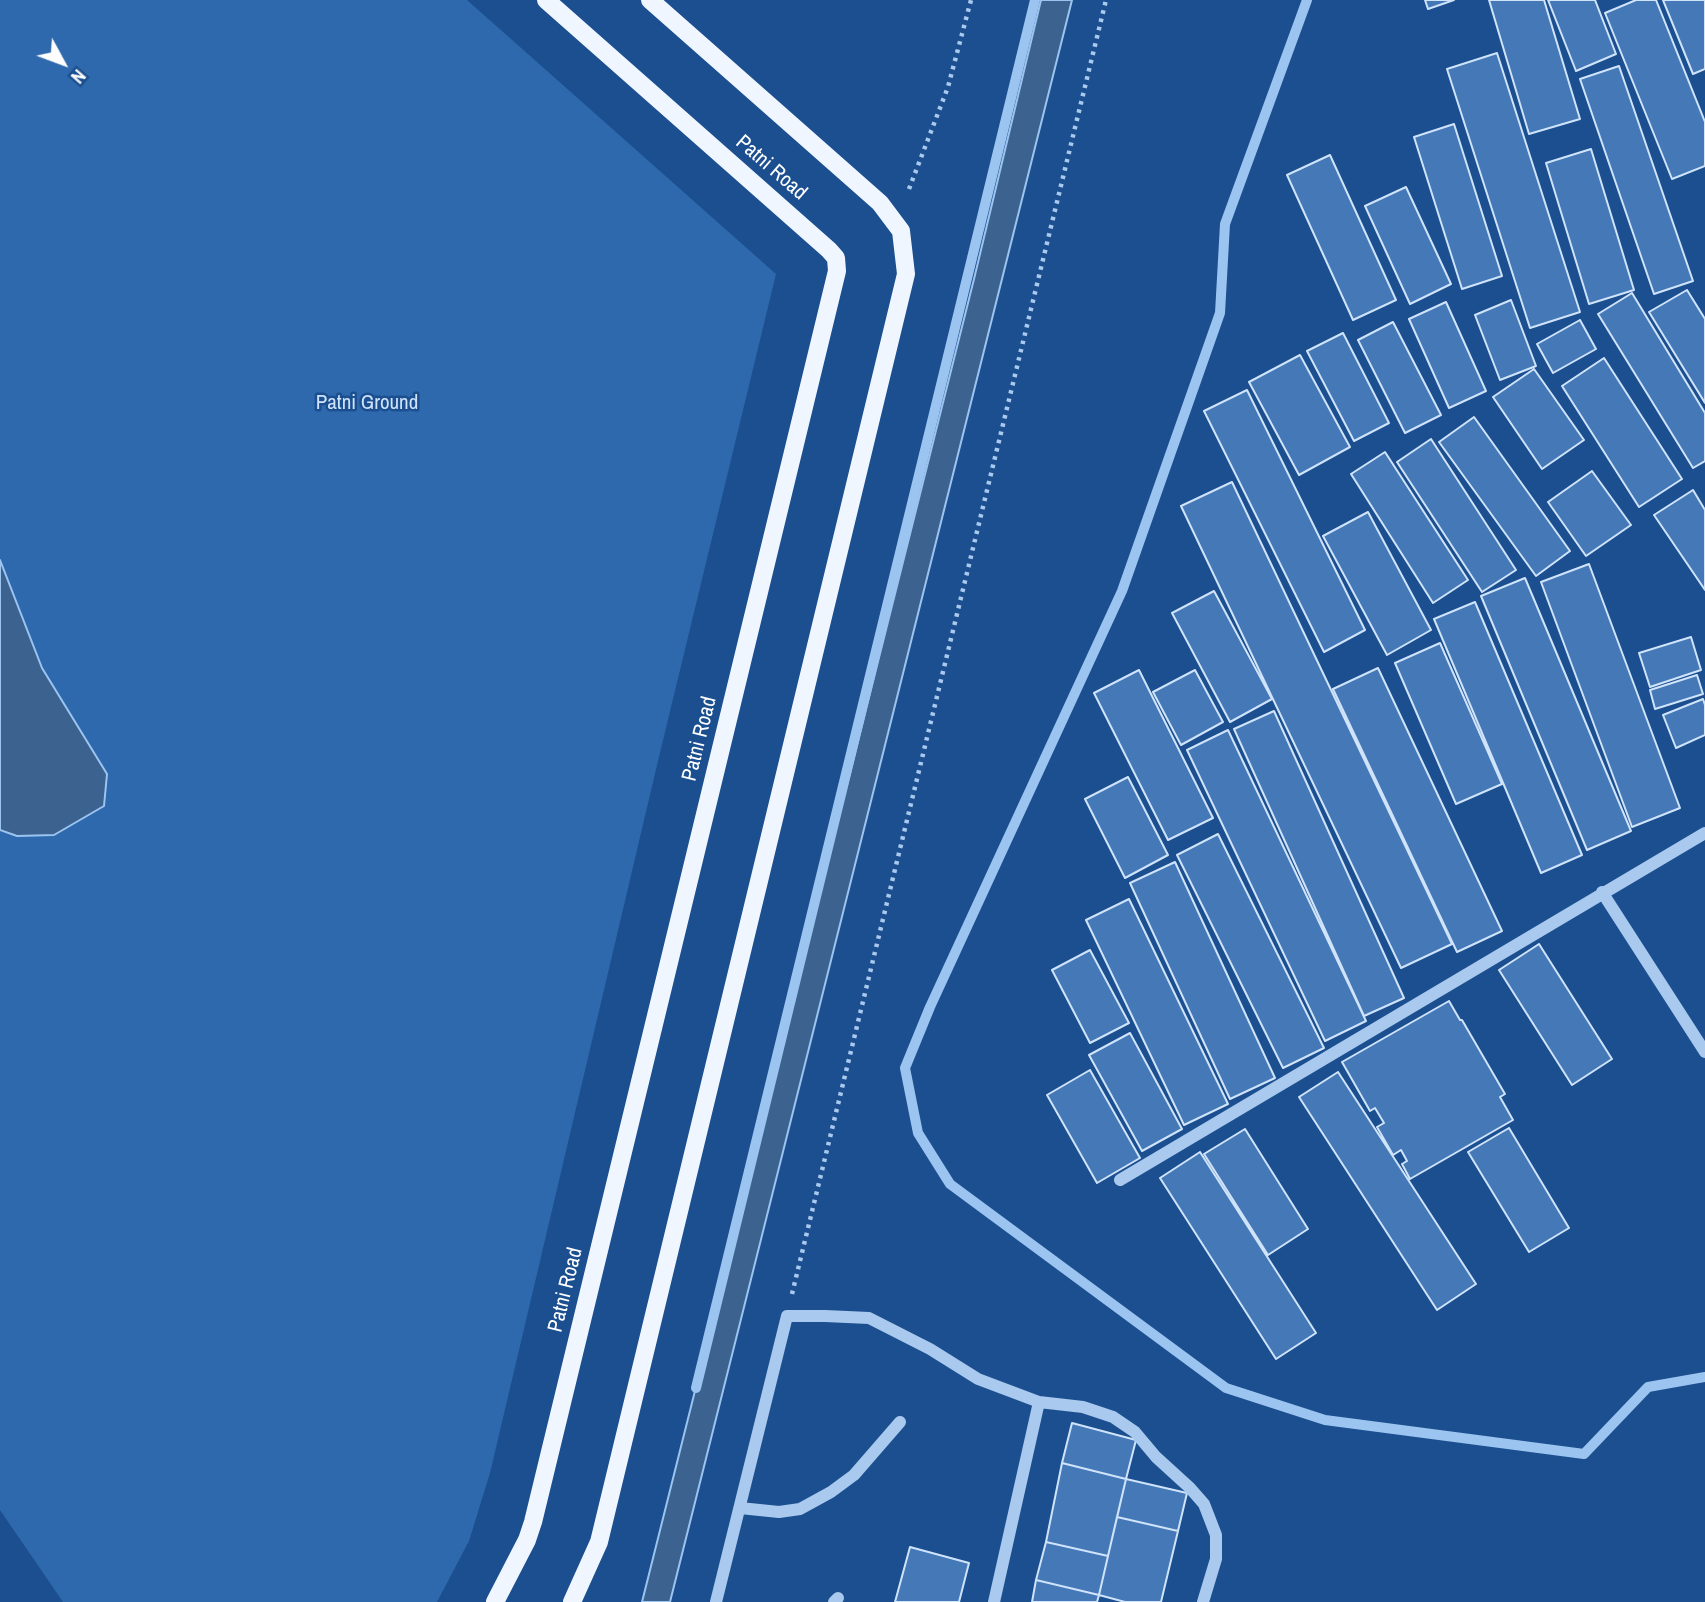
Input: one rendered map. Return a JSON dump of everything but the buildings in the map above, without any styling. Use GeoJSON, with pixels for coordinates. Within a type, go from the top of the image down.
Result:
{"type":"FeatureCollection","features":[{"type":"Feature","properties":{"kind":"main road","name":"Patni Road"},"geometry":{"type":"LineString","coordinates":[[495,1602],[527,1540],[533,1522],[836,271],[836,258],[829,250],[546,0]]}},
{"type":"Feature","properties":{"kind":"main road"},"geometry":{"type":"LineString","coordinates":[[572,1602],[599,1542],[906,274],[901,231],[880,203],[650,0]]}},
{"type":"Feature","properties":{"kind":"street"},"geometry":{"type":"LineString","coordinates":[[1120,1180],[1705,833]]}},
{"type":"Feature","properties":{"kind":"street"},"geometry":{"type":"LineString","coordinates":[[1602,892],[1705,1052]]}},
{"type":"Feature","properties":{"kind":"street"},"geometry":{"type":"LineString","coordinates":[[716,1602],[787,1316],[869,1318],[930,1349],[978,1379],[1040,1402],[1083,1407],[1113,1417],[1135,1432],[1156,1457],[1204,1504],[1216,1535],[1216,1559],[1203,1602]]}},
{"type":"Feature","properties":{"kind":"street"},"geometry":{"type":"LineString","coordinates":[[994,1602],[1040,1402]]}},
{"type":"Feature","properties":{"kind":"street"},"geometry":{"type":"LineString","coordinates":[[740,1508],[779,1512],[800,1509],[831,1492],[854,1475],[900,1423]]}},
{"type":"Feature","properties":{"kind":"path"},"geometry":{"type":"LineString","coordinates":[[909,189],[948,87],[971,0]]}},
{"type":"Feature","properties":{"kind":"path"},"geometry":{"type":"LineString","coordinates":[[787,1316],[1106,0]]}},
{"type":"Feature","properties":{"kind":"green space","name":"Patni Ground"},"geometry":{"type":"Polygon","coordinates":[[[0,0],[467,0],[776,274],[490,1473],[469,1541],[437,1602],[63,1602],[0,1510],[0,0]]]}},
{"type":"Feature","properties":{"kind":"shaded area"},"geometry":{"type":"Polygon","coordinates":[[[1041,0],[1072,0],[670,1602],[642,1602],[974,279],[1041,0]]]}},
{"type":"Feature","properties":{"kind":"shaded area"},"geometry":{"type":"Polygon","coordinates":[[[0,560],[42,668],[107,774],[104,806],[54,835],[17,836],[0,830],[0,560]]]}},
{"type":"Feature","properties":{"kind":"waterway"},"geometry":{"type":"LineString","coordinates":[[696,1388],[1035,0]]}},
{"type":"Feature","properties":{"kind":"waterway"},"geometry":{"type":"LineString","coordinates":[[1307,0],[1225,224],[1220,313],[1122,591],[930,1007],[905,1068],[918,1133],[950,1184],[1226,1388],[1325,1420],[1584,1454],[1648,1387],[1705,1377]]}}]}
